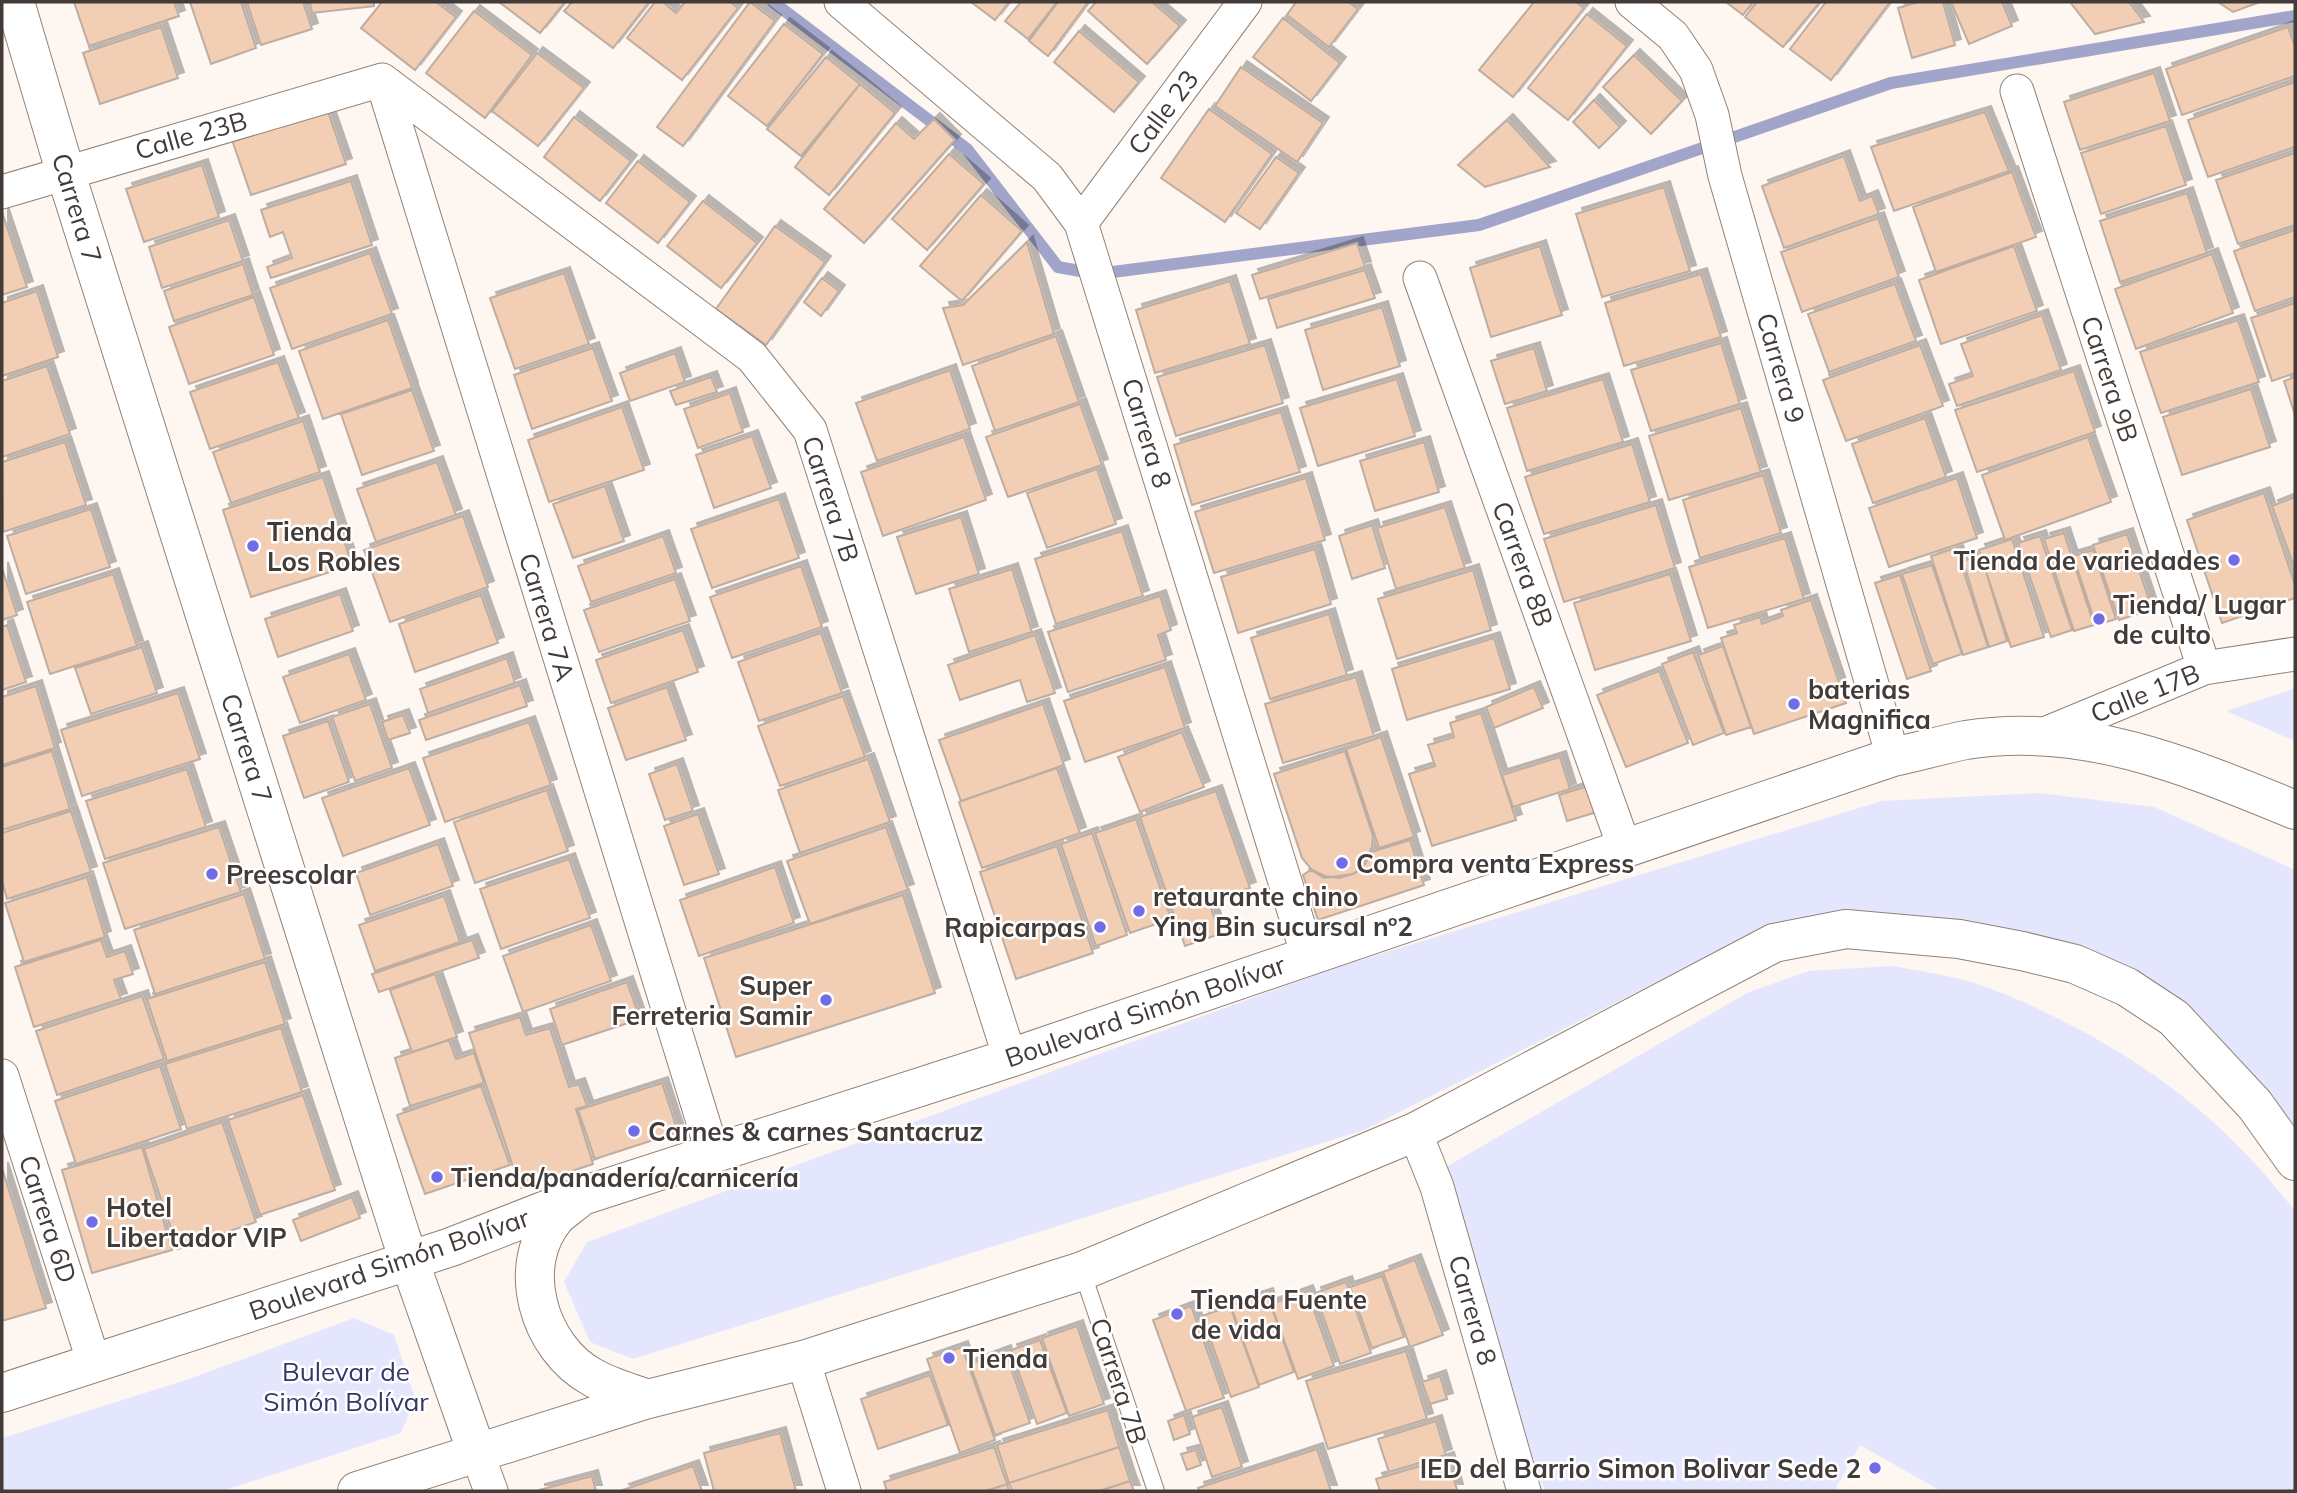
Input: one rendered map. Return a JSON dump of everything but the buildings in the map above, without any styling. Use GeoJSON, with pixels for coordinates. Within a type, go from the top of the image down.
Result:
{"type":"FeatureCollection","features":[{"type":"Feature","properties":{"kind":"main road","name":"Carrera 7"},"geometry":{"type":"LineString","coordinates":[[15,2],[65,171],[410,1260],[477,1453]]}},
{"type":"Feature","properties":{"kind":"main road","name":"Boulevard Simón Bolívar"},"geometry":{"type":"LineString","coordinates":[[2,1393],[410,1260],[582,1196],[1010,1058],[1893,757],[1967,740],[2040,736],[2133,749],[2188,766],[2295,810]]}},
{"type":"Feature","properties":{"kind":"main road"},"geometry":{"type":"LineString","coordinates":[[357,1491],[648,1399],[803,1360],[1082,1271],[1415,1132],[1774,943],[1846,929],[1959,939],[2022,951],[2074,964],[2127,987],[2174,1018],[2255,1105],[2295,1161]]}},
{"type":"Feature","properties":{"kind":"main road"},"geometry":{"type":"LineString","coordinates":[[582,1196],[556,1218],[542,1243],[534,1276],[544,1324],[560,1350],[590,1377],[648,1399]]}},
{"type":"Feature","properties":{"kind":"street","name":"Carrera 8"},"geometry":{"type":"LineString","coordinates":[[841,2],[1047,177],[1081,223],[1308,956]]}},
{"type":"Feature","properties":{"kind":"street","name":"Calle 23"},"geometry":{"type":"LineString","coordinates":[[1081,223],[1245,2]]}},
{"type":"Feature","properties":{"kind":"street","name":"Carrera 9"},"geometry":{"type":"LineString","coordinates":[[1632,2],[1673,36],[1688,56],[1703,86],[1726,176],[1893,757]]}},
{"type":"Feature","properties":{"kind":"street","name":"Calle 23B"},"geometry":{"type":"LineString","coordinates":[[2,192],[65,171],[382,80]]}},
{"type":"Feature","properties":{"kind":"street","name":"Carrera 7B"},"geometry":{"type":"LineString","coordinates":[[382,80],[752,357],[810,430],[1010,1058]]}},
{"type":"Feature","properties":{"kind":"street","name":"Carrera 7A"},"geometry":{"type":"LineString","coordinates":[[382,80],[713,1154]]}},
{"type":"Feature","properties":{"kind":"street","name":"Carrera 9B"},"geometry":{"type":"LineString","coordinates":[[2017,91],[2204,668]]}},
{"type":"Feature","properties":{"kind":"street","name":"Carrera 8B"},"geometry":{"type":"LineString","coordinates":[[1420,278],[1625,849]]}},
{"type":"Feature","properties":{"kind":"street","name":"Calle 17B"},"geometry":{"type":"LineString","coordinates":[[2040,736],[2204,668],[2295,654]]}},
{"type":"Feature","properties":{"kind":"street","name":"Carrera 6D"},"geometry":{"type":"LineString","coordinates":[[2,1076],[94,1363]]}},
{"type":"Feature","properties":{"kind":"street","name":"Carrera 8"},"geometry":{"type":"LineString","coordinates":[[1415,1132],[1437,1186],[1524,1491]]}},
{"type":"Feature","properties":{"kind":"street"},"geometry":{"type":"LineString","coordinates":[[803,1360],[844,1491]]}},
{"type":"Feature","properties":{"kind":"street","name":"Carrera 7"},"geometry":{"type":"LineString","coordinates":[[477,1453],[491,1491]]}},
{"type":"Feature","properties":{"kind":"lane","name":"Carrera 7B"},"geometry":{"type":"LineString","coordinates":[[1082,1271],[1156,1491]]}},
{"type":"Feature","properties":{"kind":"green space"},"geometry":{"type":"Polygon","coordinates":[[[2295,688],[2295,741],[2226,711],[2290,690],[2295,688]]]}},
{"type":"Feature","properties":{"kind":"green space"},"geometry":{"type":"Polygon","coordinates":[[[2039,793],[2154,807],[2295,870],[2295,1152],[2252,1097],[2060,955],[1817,920],[1688,966],[1364,1130],[633,1359],[590,1342],[564,1282],[587,1242],[1331,969],[1882,801],[2039,793]]]}},
{"type":"Feature","properties":{"kind":"green space"},"geometry":{"type":"Polygon","coordinates":[[[1893,966],[1958,979],[2003,993],[2061,1020],[2129,1059],[2160,1079],[2217,1126],[2244,1151],[2295,1211],[2295,1491],[1941,1491],[1860,1445],[1834,1491],[1545,1491],[1427,1178],[1749,992],[1809,971],[1893,966]]]}},
{"type":"Feature","properties":{"kind":"green space","name":"Bulevar de Simón Bolívar"},"geometry":{"type":"Polygon","coordinates":[[[354,1318],[394,1335],[415,1398],[401,1433],[222,1491],[2,1491],[2,1438],[189,1379],[354,1318]]]}},
{"type":"Feature","properties":{"kind":"waterway"},"geometry":{"type":"LineString","coordinates":[[773,2],[967,149],[1058,267],[1097,274],[1479,225],[1891,83],[2295,16]]}},
{"type":"Feature","properties":{"kind":"place","name":"Tienda Los Robles"},"geometry":{"type":"Point","coordinates":[253,546]}},
{"type":"Feature","properties":{"kind":"place","name":"Tienda de variedades"},"geometry":{"type":"Point","coordinates":[2234,560]}},
{"type":"Feature","properties":{"kind":"place","name":"Tienda/ Lugar de culto"},"geometry":{"type":"Point","coordinates":[2099,619]}},
{"type":"Feature","properties":{"kind":"place","name":"baterias Magnifica"},"geometry":{"type":"Point","coordinates":[1794,704]}},
{"type":"Feature","properties":{"kind":"place","name":"Compra venta Express"},"geometry":{"type":"Point","coordinates":[1342,863]}},
{"type":"Feature","properties":{"kind":"place","name":"Preescolar"},"geometry":{"type":"Point","coordinates":[212,874]}},
{"type":"Feature","properties":{"kind":"place","name":"retaurante chino Ying Bin sucursal nº2"},"geometry":{"type":"Point","coordinates":[1139,911]}},
{"type":"Feature","properties":{"kind":"place","name":"Rapicarpas"},"geometry":{"type":"Point","coordinates":[1100,927]}},
{"type":"Feature","properties":{"kind":"place","name":"Super Ferreteria Samir"},"geometry":{"type":"Point","coordinates":[826,1000]}},
{"type":"Feature","properties":{"kind":"place","name":"Carnes & carnes Santacruz"},"geometry":{"type":"Point","coordinates":[634,1131]}},
{"type":"Feature","properties":{"kind":"place","name":"Tienda/panadería/carnicería"},"geometry":{"type":"Point","coordinates":[437,1177]}},
{"type":"Feature","properties":{"kind":"place","name":"Hotel Libertador VIP"},"geometry":{"type":"Point","coordinates":[92,1222]}},
{"type":"Feature","properties":{"kind":"place","name":"Tienda Fuente de vida"},"geometry":{"type":"Point","coordinates":[1177,1314]}},
{"type":"Feature","properties":{"kind":"place","name":"Tienda"},"geometry":{"type":"Point","coordinates":[949,1358]}},
{"type":"Feature","properties":{"kind":"place","name":"IED del Barrio Simon Bolivar Sede 2"},"geometry":{"type":"Point","coordinates":[1875,1468]}}]}
